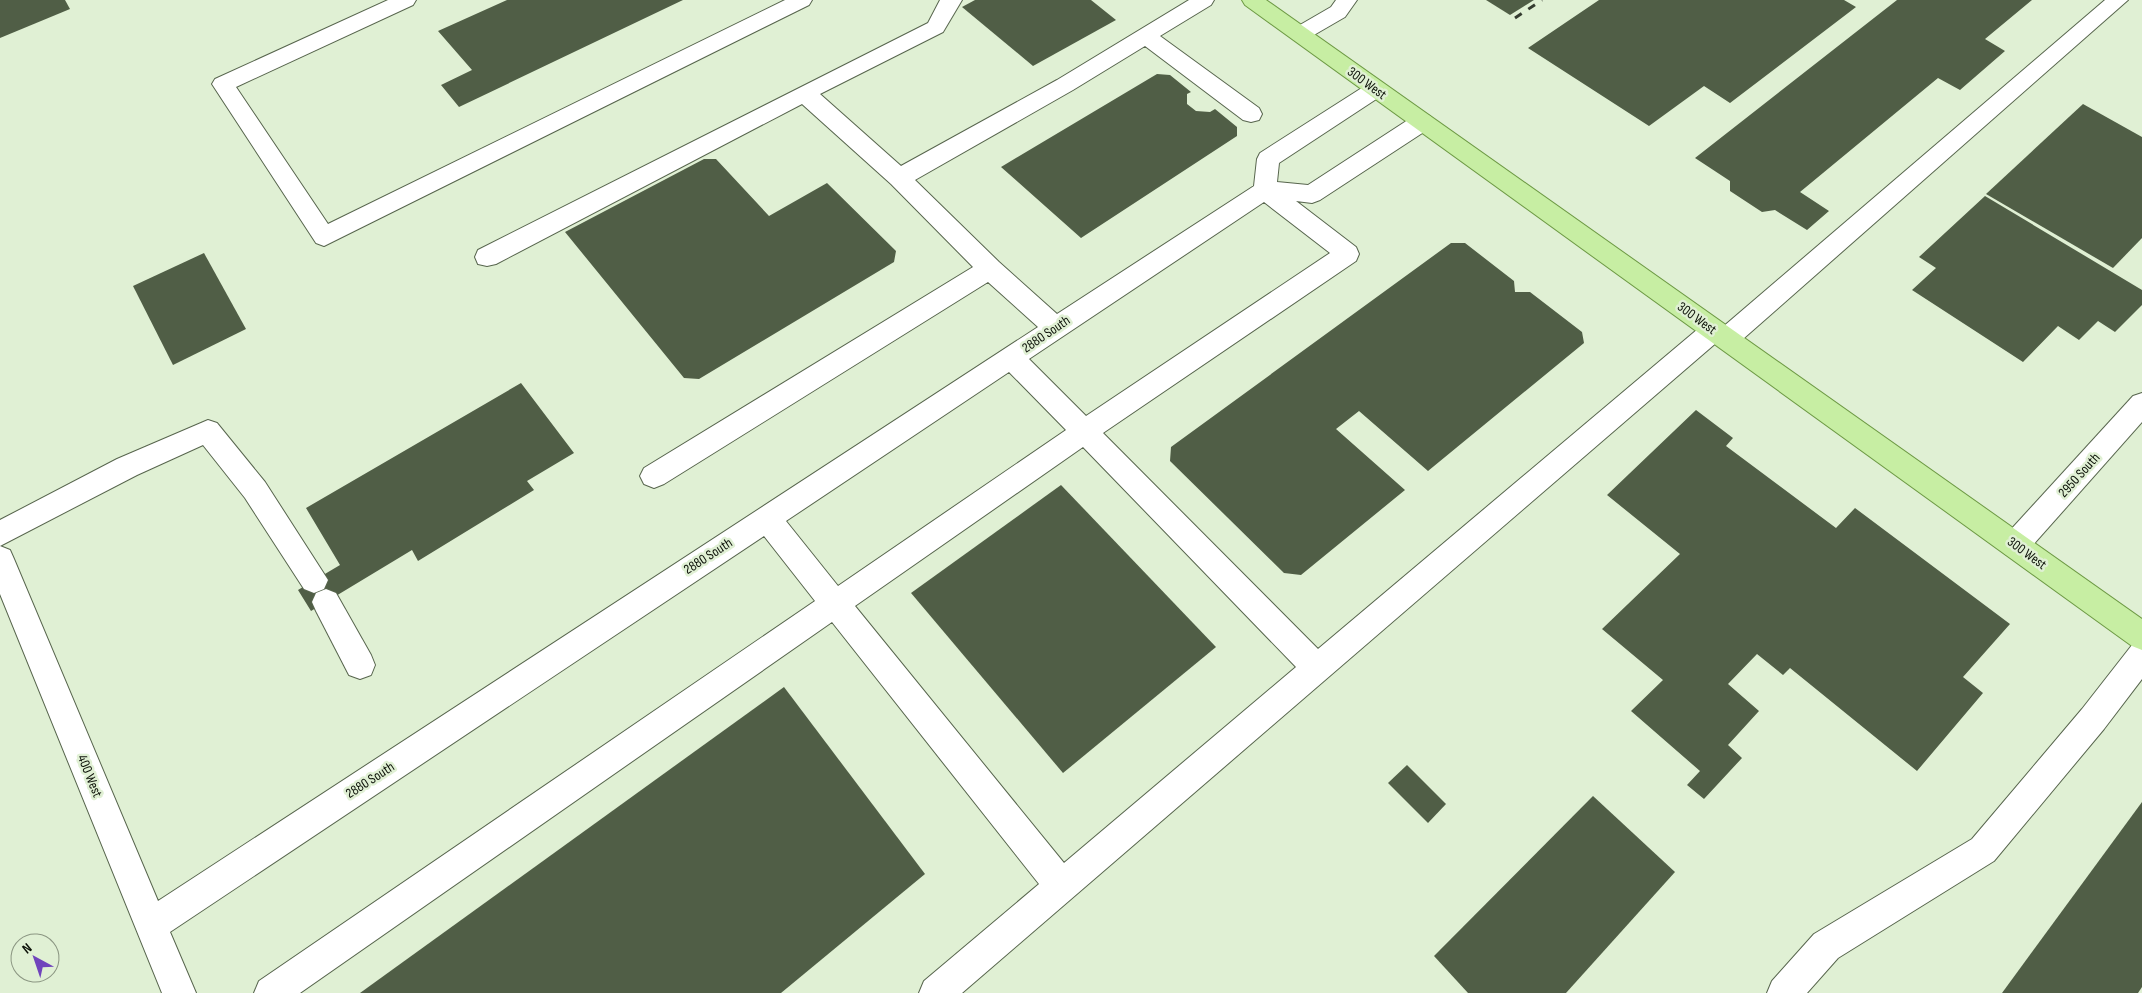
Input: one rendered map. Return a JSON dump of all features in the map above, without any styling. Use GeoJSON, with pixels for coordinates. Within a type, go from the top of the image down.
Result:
{"type":"FeatureCollection","features":[{"type":"Feature","properties":{"kind":"main road","name":"300 West"},"geometry":{"type":"LineString","coordinates":[[1252,0],[2142,636]]}},
{"type":"Feature","properties":{"kind":"street"},"geometry":{"type":"LineString","coordinates":[[406,0],[223,84],[324,238],[802,0]]}},
{"type":"Feature","properties":{"kind":"street"},"geometry":{"type":"LineString","coordinates":[[487,257],[936,27],[945,8],[952,0]]}},
{"type":"Feature","properties":{"kind":"street"},"geometry":{"type":"LineString","coordinates":[[899,178],[1065,85],[1204,0]]}},
{"type":"Feature","properties":{"kind":"street"},"geometry":{"type":"LineString","coordinates":[[1300,34],[1338,12],[1347,0]]}},
{"type":"Feature","properties":{"kind":"street"},"geometry":{"type":"LineString","coordinates":[[936,993],[1318,669],[2118,0]]}},
{"type":"Feature","properties":{"kind":"street"},"geometry":{"type":"LineString","coordinates":[[1144,35],[1251,114]]}},
{"type":"Feature","properties":{"kind":"street"},"geometry":{"type":"LineString","coordinates":[[1265,190],[1268,159],[1376,89]]}},
{"type":"Feature","properties":{"kind":"street"},"geometry":{"type":"LineString","coordinates":[[804,93],[899,178],[990,269],[1056,328]]}},
{"type":"Feature","properties":{"kind":"street"},"geometry":{"type":"LineString","coordinates":[[1265,190],[1312,194],[1422,122]]}},
{"type":"Feature","properties":{"kind":"street"},"geometry":{"type":"LineString","coordinates":[[271,993],[1084,432],[1347,254],[1265,190]]}},
{"type":"Feature","properties":{"kind":"street","name":"2880 South"},"geometry":{"type":"LineString","coordinates":[[151,925],[1265,190]]}},
{"type":"Feature","properties":{"kind":"street"},"geometry":{"type":"LineString","coordinates":[[654,476],[990,269]]}},
{"type":"Feature","properties":{"kind":"street"},"geometry":{"type":"LineString","coordinates":[[1012,358],[1318,669]]}},
{"type":"Feature","properties":{"kind":"street","name":"2950 South"},"geometry":{"type":"LineString","coordinates":[[2015,545],[2142,404]]}},
{"type":"Feature","properties":{"kind":"street"},"geometry":{"type":"LineString","coordinates":[[0,534],[127,467],[208,431],[256,490],[320,591],[360,665]]}},
{"type":"Feature","properties":{"kind":"street"},"geometry":{"type":"LineString","coordinates":[[766,518],[837,604],[1062,887]]}},
{"type":"Feature","properties":{"kind":"street","name":"400 West"},"geometry":{"type":"LineString","coordinates":[[0,559],[179,993]]}},
{"type":"Feature","properties":{"kind":"street"},"geometry":{"type":"LineString","coordinates":[[1784,993],[1826,946],[1982,850],[2093,719],[2142,655]]}},
{"type":"Feature","properties":{"kind":"building"},"geometry":{"type":"Polygon","coordinates":[[[0,0],[65,0],[70,9],[0,38],[0,0]]]}},
{"type":"Feature","properties":{"kind":"building"},"geometry":{"type":"Polygon","coordinates":[[[507,0],[683,0],[459,107],[441,85],[472,70],[438,31],[507,0]]]}},
{"type":"Feature","properties":{"kind":"building"},"geometry":{"type":"Polygon","coordinates":[[[975,0],[1091,0],[1116,20],[1033,66],[962,7],[975,0]]]}},
{"type":"Feature","properties":{"kind":"building"},"geometry":{"type":"Polygon","coordinates":[[[1486,0],[1534,0],[1510,15],[1486,0]]]}},
{"type":"Feature","properties":{"kind":"building"},"geometry":{"type":"Polygon","coordinates":[[[1599,0],[1844,0],[1856,7],[1730,103],[1704,86],[1649,126],[1528,48],[1599,0]]]}},
{"type":"Feature","properties":{"kind":"building"},"geometry":{"type":"Polygon","coordinates":[[[1897,0],[2032,0],[1985,39],[2005,51],[1960,90],[1938,78],[1800,192],[1829,211],[1807,230],[1775,210],[1762,212],[1730,191],[1730,181],[1695,158],[1897,0]]]}},
{"type":"Feature","properties":{"kind":"building"},"geometry":{"type":"Polygon","coordinates":[[[1157,74],[1170,75],[1191,92],[1187,94],[1187,104],[1196,111],[1210,112],[1215,109],[1237,127],[1237,136],[1081,238],[1001,167],[1157,74]]]}},
{"type":"Feature","properties":{"kind":"building"},"geometry":{"type":"Polygon","coordinates":[[[2083,104],[2142,137],[2142,238],[2113,268],[1986,194],[2083,104]]]}},
{"type":"Feature","properties":{"kind":"building"},"geometry":{"type":"Polygon","coordinates":[[[704,159],[716,159],[769,216],[827,183],[896,251],[894,262],[699,379],[684,378],[565,232],[704,159]]]}},
{"type":"Feature","properties":{"kind":"building"},"geometry":{"type":"Polygon","coordinates":[[[1985,196],[2142,290],[2142,305],[2115,332],[2098,321],[2079,340],[2058,326],[2023,362],[1912,290],[1936,268],[1919,257],[1985,196]]]}},
{"type":"Feature","properties":{"kind":"building"},"geometry":{"type":"Polygon","coordinates":[[[1451,243],[1465,243],[1514,281],[1515,292],[1530,292],[1582,332],[1584,343],[1428,471],[1359,411],[1336,429],[1405,490],[1301,575],[1284,573],[1170,461],[1171,447],[1451,243]]]}},
{"type":"Feature","properties":{"kind":"building"},"geometry":{"type":"Polygon","coordinates":[[[204,253],[246,329],[173,365],[133,286],[204,253]]]}},
{"type":"Feature","properties":{"kind":"building"},"geometry":{"type":"Polygon","coordinates":[[[521,383],[574,453],[527,481],[534,490],[418,561],[412,550],[311,611],[298,590],[340,565],[306,508],[521,383]]]}},
{"type":"Feature","properties":{"kind":"building"},"geometry":{"type":"Polygon","coordinates":[[[1696,410],[1733,438],[1726,446],[1836,528],[1855,508],[2010,624],[1963,677],[1983,693],[1917,771],[1790,668],[1783,675],[1757,654],[1728,684],[1759,711],[1728,745],[1742,758],[1704,799],[1687,785],[1700,771],[1631,711],[1663,680],[1602,629],[1680,554],[1607,495],[1696,410]]]}},
{"type":"Feature","properties":{"kind":"building"},"geometry":{"type":"Polygon","coordinates":[[[1061,485],[1216,647],[1063,773],[911,593],[1061,485]]]}},
{"type":"Feature","properties":{"kind":"building"},"geometry":{"type":"Polygon","coordinates":[[[784,687],[925,874],[781,993],[360,993],[784,687]]]}},
{"type":"Feature","properties":{"kind":"building"},"geometry":{"type":"Polygon","coordinates":[[[1407,765],[1446,804],[1428,823],[1388,783],[1407,765]]]}},
{"type":"Feature","properties":{"kind":"building"},"geometry":{"type":"Polygon","coordinates":[[[1593,796],[1675,872],[1566,993],[1468,993],[1434,956],[1593,796]]]}},
{"type":"Feature","properties":{"kind":"building"},"geometry":{"type":"Polygon","coordinates":[[[2142,802],[2142,987],[2138,993],[2002,993],[2142,802]]]}},
{"type":"Feature","properties":{"kind":"railway"},"geometry":{"type":"LineString","coordinates":[[1515,18],[1542,0]]}}]}
